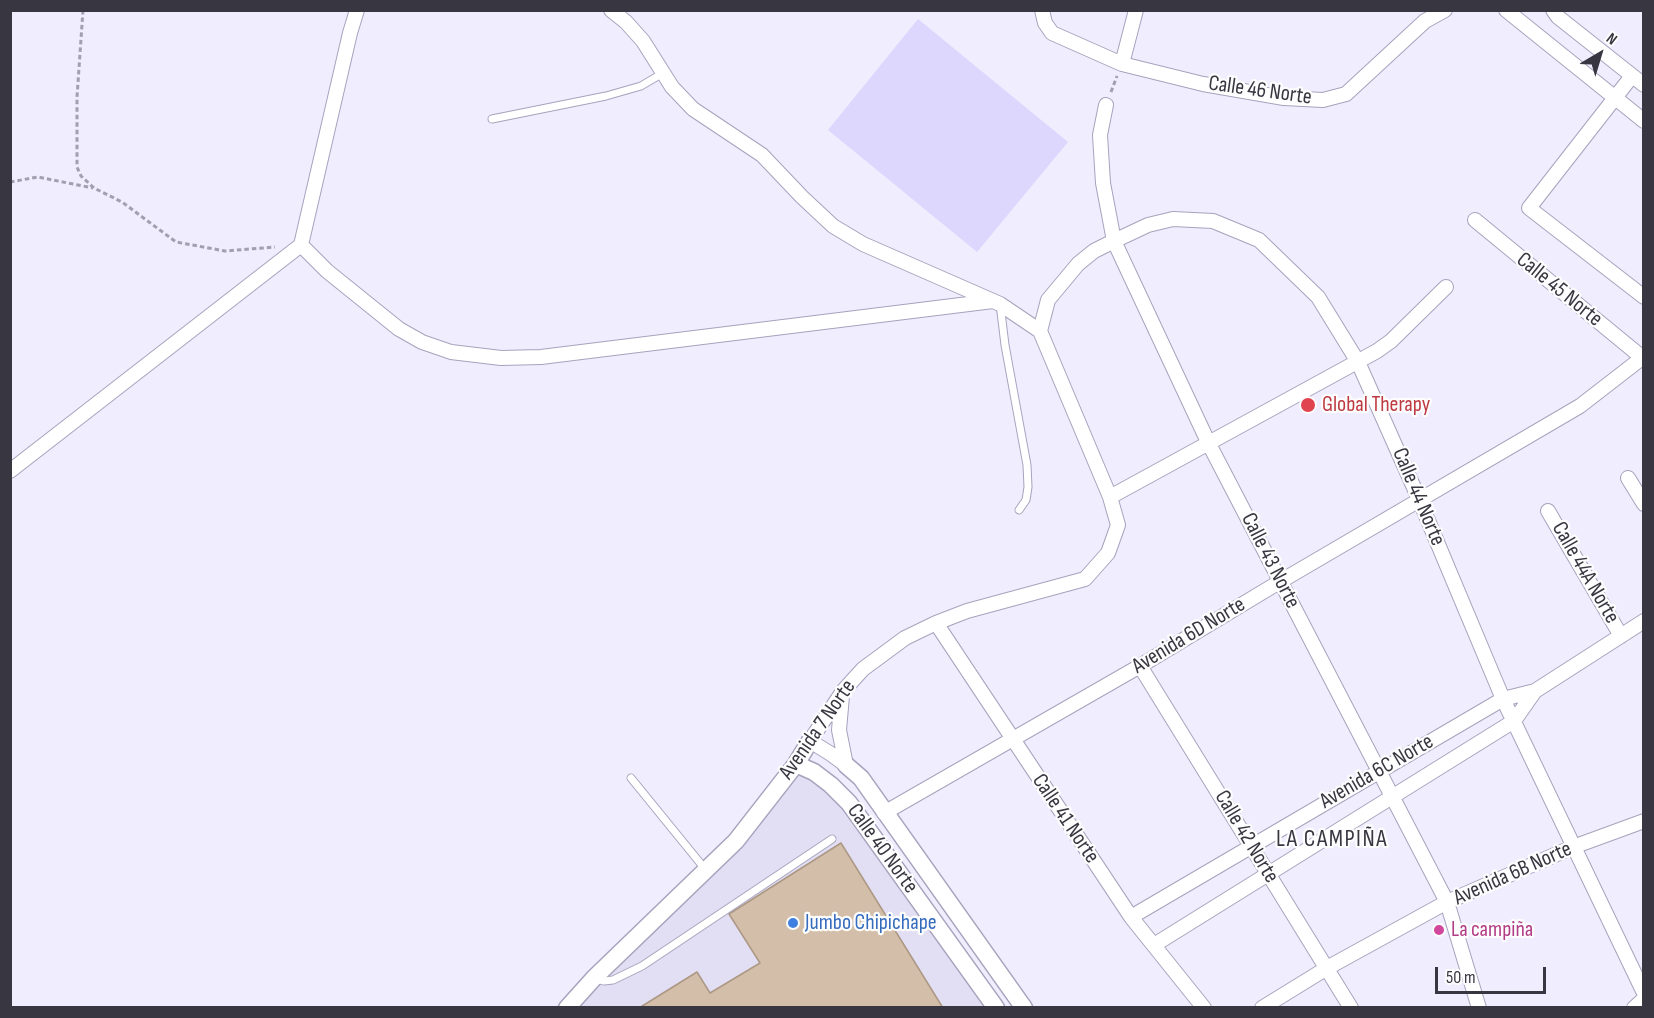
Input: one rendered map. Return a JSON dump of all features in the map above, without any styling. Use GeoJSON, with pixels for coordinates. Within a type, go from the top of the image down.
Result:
{"type":"FeatureCollection","features":[{"type":"Feature","properties":{"kind":"street"},"geometry":{"type":"LineString","coordinates":[[10,471],[301,245],[357,10]]}},
{"type":"Feature","properties":{"kind":"street"},"geometry":{"type":"LineString","coordinates":[[611,10],[626,22],[643,41],[672,87],[693,109],[762,155],[833,226],[862,244],[997,303],[1040,331]]}},
{"type":"Feature","properties":{"kind":"street","name":"Calle 46 Norte"},"geometry":{"type":"LineString","coordinates":[[1042,10],[1045,22],[1052,33],[1122,64],[1203,84],[1284,98],[1323,100],[1346,94],[1425,21],[1445,10]]}},
{"type":"Feature","properties":{"kind":"street"},"geometry":{"type":"LineString","coordinates":[[1122,64],[1136,10]]}},
{"type":"Feature","properties":{"kind":"street"},"geometry":{"type":"LineString","coordinates":[[1415,10],[1425,21]]}},
{"type":"Feature","properties":{"kind":"street"},"geometry":{"type":"LineString","coordinates":[[1506,10],[1644,121]]}},
{"type":"Feature","properties":{"kind":"street"},"geometry":{"type":"LineString","coordinates":[[1553,10],[1558,17],[1644,85]]}},
{"type":"Feature","properties":{"kind":"street"},"geometry":{"type":"LineString","coordinates":[[1632,76],[1529,208],[1644,297]]}},
{"type":"Feature","properties":{"kind":"street","name":"Calle 43 Norte"},"geometry":{"type":"LineString","coordinates":[[1106,105],[1100,135],[1103,183],[1114,241],[1209,444],[1447,902],[1479,1008]]}},
{"type":"Feature","properties":{"kind":"street","name":"Calle 44 Norte"},"geometry":{"type":"LineString","coordinates":[[1040,331],[1048,300],[1078,264],[1094,251],[1114,241],[1148,225],[1173,219],[1213,221],[1259,240],[1318,297],[1358,362],[1419,499],[1503,699],[1644,993]]}},
{"type":"Feature","properties":{"kind":"street","name":"Calle 45 Norte"},"geometry":{"type":"LineString","coordinates":[[1475,220],[1643,358]]}},
{"type":"Feature","properties":{"kind":"street"},"geometry":{"type":"LineString","coordinates":[[301,245],[327,271],[399,329],[422,342],[451,352],[501,358],[552,356],[997,303]]}},
{"type":"Feature","properties":{"kind":"street"},"geometry":{"type":"LineString","coordinates":[[1110,497],[1358,362],[1391,341],[1446,287]]}},
{"type":"Feature","properties":{"kind":"street","name":"Avenida 7 Norte"},"geometry":{"type":"LineString","coordinates":[[567,1008],[594,978],[736,841],[796,764],[843,691],[863,669],[905,638],[936,623],[967,611],[1085,579],[1108,553],[1118,525],[1110,497],[1040,331]]}},
{"type":"Feature","properties":{"kind":"street","name":"Avenida 6D Norte"},"geometry":{"type":"LineString","coordinates":[[884,813],[1140,666],[1419,499],[1580,406],[1643,358]]}},
{"type":"Feature","properties":{"kind":"street"},"geometry":{"type":"LineString","coordinates":[[1628,478],[1644,504]]}},
{"type":"Feature","properties":{"kind":"street","name":"Calle 44A Norte"},"geometry":{"type":"LineString","coordinates":[[1548,511],[1621,636]]}},
{"type":"Feature","properties":{"kind":"street","name":"Avenida 6C Norte"},"geometry":{"type":"LineString","coordinates":[[1131,917],[1503,699],[1535,692],[1644,621]]}},
{"type":"Feature","properties":{"kind":"street","name":"Calle 41 Norte"},"geometry":{"type":"LineString","coordinates":[[936,623],[1131,917],[1204,1008]]}},
{"type":"Feature","properties":{"kind":"street","name":"Calle 42 Norte"},"geometry":{"type":"LineString","coordinates":[[1140,666],[1351,1008]]}},
{"type":"Feature","properties":{"kind":"street"},"geometry":{"type":"LineString","coordinates":[[843,691],[839,730],[846,765]]}},
{"type":"Feature","properties":{"kind":"street","name":"Avenida 6C Norte"},"geometry":{"type":"LineString","coordinates":[[1154,945],[1514,722],[1535,692]]}},
{"type":"Feature","properties":{"kind":"street","name":"Calle 40 Norte"},"geometry":{"type":"LineString","coordinates":[[810,741],[831,754],[861,778],[1024,1008]]}},
{"type":"Feature","properties":{"kind":"street","name":"Calle 40 Norte"},"geometry":{"type":"LineString","coordinates":[[796,764],[814,772],[849,803],[996,1008]]}},
{"type":"Feature","properties":{"kind":"street","name":"Avenida 6B Norte"},"geometry":{"type":"LineString","coordinates":[[1262,1008],[1327,968],[1447,902],[1573,847],[1644,820]]}},
{"type":"Feature","properties":{"kind":"street"},"geometry":{"type":"LineString","coordinates":[[1634,1008],[1644,999]]}},
{"type":"Feature","properties":{"kind":"lane"},"geometry":{"type":"LineString","coordinates":[[492,119],[641,87],[663,73]]}},
{"type":"Feature","properties":{"kind":"lane"},"geometry":{"type":"LineString","coordinates":[[997,303],[1027,465],[1026,500],[1019,510]]}},
{"type":"Feature","properties":{"kind":"lane"},"geometry":{"type":"LineString","coordinates":[[631,778],[705,869]]}},
{"type":"Feature","properties":{"kind":"lane"},"geometry":{"type":"LineString","coordinates":[[594,978],[604,981],[613,980],[642,966],[832,839]]}},
{"type":"Feature","properties":{"kind":"path"},"geometry":{"type":"LineString","coordinates":[[83,10],[77,97],[77,167],[81,176],[94,188]]}},
{"type":"Feature","properties":{"kind":"path"},"geometry":{"type":"LineString","coordinates":[[1106,105],[1122,64]]}},
{"type":"Feature","properties":{"kind":"path"},"geometry":{"type":"LineString","coordinates":[[10,182],[38,177],[94,188],[122,202],[176,242],[225,251],[301,245]]}},
{"type":"Feature","properties":{"kind":"shaded area"},"geometry":{"type":"Polygon","coordinates":[[[918,19],[1068,142],[977,252],[828,130],[918,19]]]}},
{"type":"Feature","properties":{"kind":"shaded area","name":"Jumbo Chipichape"},"geometry":{"type":"Polygon","coordinates":[[[796,764],[831,785],[996,1008],[567,1008],[705,869],[796,764]]]}},
{"type":"Feature","properties":{"kind":"building"},"geometry":{"type":"Polygon","coordinates":[[[841,843],[943,1008],[639,1008],[697,972],[710,993],[760,963],[729,914],[841,843]]]}},
{"type":"Feature","properties":{"kind":"place","name":"Global Therapy"},"geometry":{"type":"Point","coordinates":[1308,405]}},
{"type":"Feature","properties":{"kind":"place","name":"Jumbo Chipichape"},"geometry":{"type":"Point","coordinates":[793,923]}},
{"type":"Feature","properties":{"kind":"place","name":"La campiña"},"geometry":{"type":"Point","coordinates":[1439,930]}},
{"type":"Feature","properties":{"kind":"district","name":"LA CAMPIÑA"},"geometry":{"type":"Point","coordinates":[1332,840]}}]}
